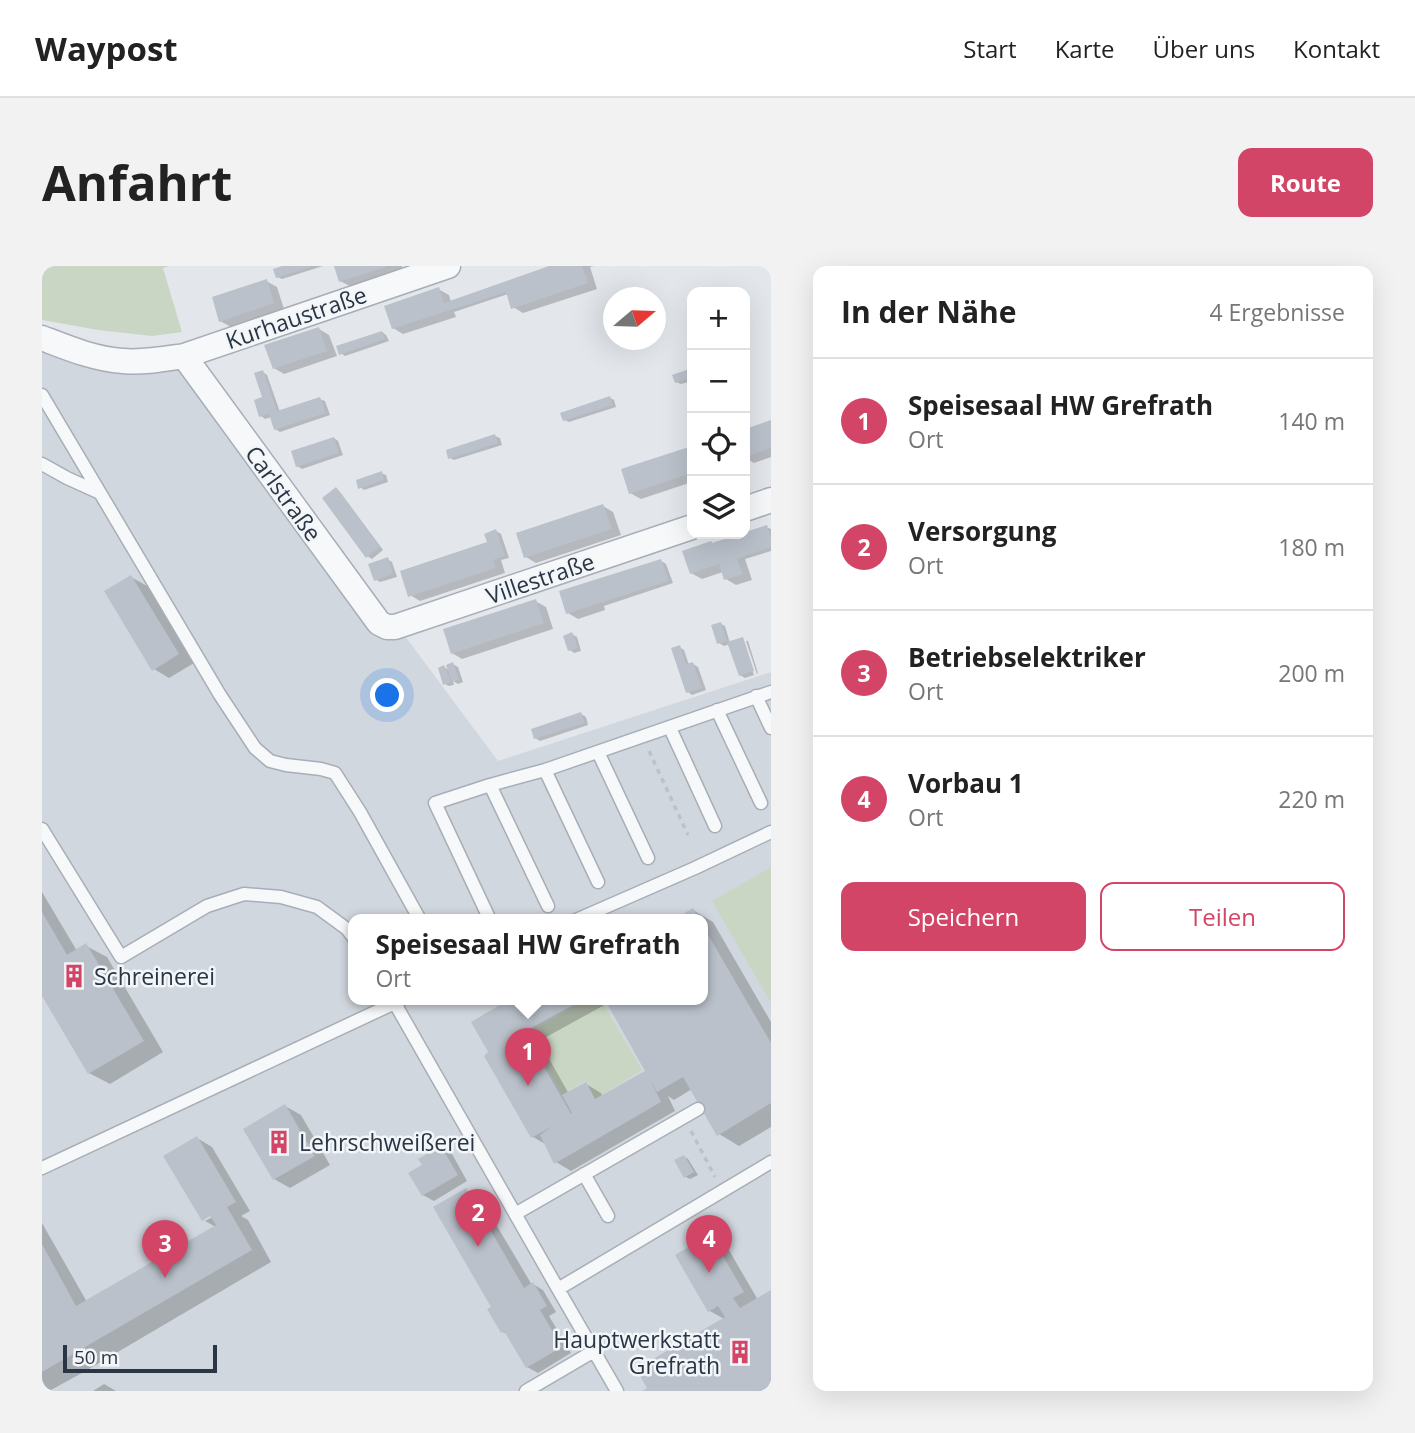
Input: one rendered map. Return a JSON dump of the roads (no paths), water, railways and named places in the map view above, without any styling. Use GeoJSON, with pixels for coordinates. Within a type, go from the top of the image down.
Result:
{"type":"FeatureCollection","features":[{"type":"Feature","properties":{"kind":"street","name":"Kurhaustraße"},"geometry":{"type":"LineString","coordinates":[[42,338],[80,353],[122,361],[184,356],[448,266]]}},
{"type":"Feature","properties":{"kind":"street","name":"Carlstraße"},"geometry":{"type":"LineString","coordinates":[[184,356],[379,623],[387,627]]}},
{"type":"Feature","properties":{"kind":"street"},"geometry":{"type":"LineString","coordinates":[[750,507],[771,500]]}},
{"type":"Feature","properties":{"kind":"street","name":"Villestraße"},"geometry":{"type":"LineString","coordinates":[[387,627],[396,627],[687,529]]}},
{"type":"Feature","properties":{"kind":"lane"},"geometry":{"type":"LineString","coordinates":[[42,395],[220,695],[256,748],[270,761],[335,773],[417,914]]}},
{"type":"Feature","properties":{"kind":"lane"},"geometry":{"type":"LineString","coordinates":[[42,464],[99,492]]}},
{"type":"Feature","properties":{"kind":"lane"},"geometry":{"type":"LineString","coordinates":[[487,914],[435,803],[545,770],[771,692]]}},
{"type":"Feature","properties":{"kind":"lane"},"geometry":{"type":"LineString","coordinates":[[756,696],[771,728]]}},
{"type":"Feature","properties":{"kind":"lane"},"geometry":{"type":"LineString","coordinates":[[717,710],[761,803]]}},
{"type":"Feature","properties":{"kind":"lane"},"geometry":{"type":"LineString","coordinates":[[670,728],[715,825]]}},
{"type":"Feature","properties":{"kind":"lane"},"geometry":{"type":"LineString","coordinates":[[598,752],[648,858]]}},
{"type":"Feature","properties":{"kind":"lane"},"geometry":{"type":"LineString","coordinates":[[545,770],[598,882]]}},
{"type":"Feature","properties":{"kind":"lane"},"geometry":{"type":"LineString","coordinates":[[490,785],[548,906]]}},
{"type":"Feature","properties":{"kind":"lane"},"geometry":{"type":"LineString","coordinates":[[42,829],[121,957],[207,906],[244,894],[281,897],[317,907],[348,930]]}},
{"type":"Feature","properties":{"kind":"lane"},"geometry":{"type":"LineString","coordinates":[[590,914],[771,832]]}},
{"type":"Feature","properties":{"kind":"lane"},"geometry":{"type":"LineString","coordinates":[[42,1168],[388,1005]]}},
{"type":"Feature","properties":{"kind":"lane"},"geometry":{"type":"LineString","coordinates":[[399,1005],[617,1391]]}},
{"type":"Feature","properties":{"kind":"lane"},"geometry":{"type":"LineString","coordinates":[[515,1214],[698,1109]]}},
{"type":"Feature","properties":{"kind":"lane"},"geometry":{"type":"LineString","coordinates":[[558,1289],[771,1163]]}},
{"type":"Feature","properties":{"kind":"lane"},"geometry":{"type":"LineString","coordinates":[[584,1174],[608,1216]]}},
{"type":"Feature","properties":{"kind":"lane"},"geometry":{"type":"LineString","coordinates":[[526,1391],[594,1351]]}},
{"type":"Feature","properties":{"kind":"place","name":"Schreinerei"},"geometry":{"type":"Point","coordinates":[74,976]}},
{"type":"Feature","properties":{"kind":"place","name":"Speisesaal HW Grefrath"},"geometry":{"type":"Point","coordinates":[528,1086]}},
{"type":"Feature","properties":{"kind":"place","name":"Lehrschweißerei"},"geometry":{"type":"Point","coordinates":[279,1142]}},
{"type":"Feature","properties":{"kind":"place","name":"Versorgung"},"geometry":{"type":"Point","coordinates":[478,1247]}},
{"type":"Feature","properties":{"kind":"place","name":"Vorbau 1"},"geometry":{"type":"Point","coordinates":[709,1273]}},
{"type":"Feature","properties":{"kind":"place","name":"Betriebselektriker"},"geometry":{"type":"Point","coordinates":[165,1278]}},
{"type":"Feature","properties":{"kind":"place","name":"Hauptwerkstatt Grefrath"},"geometry":{"type":"Point","coordinates":[740,1352]}}]}
